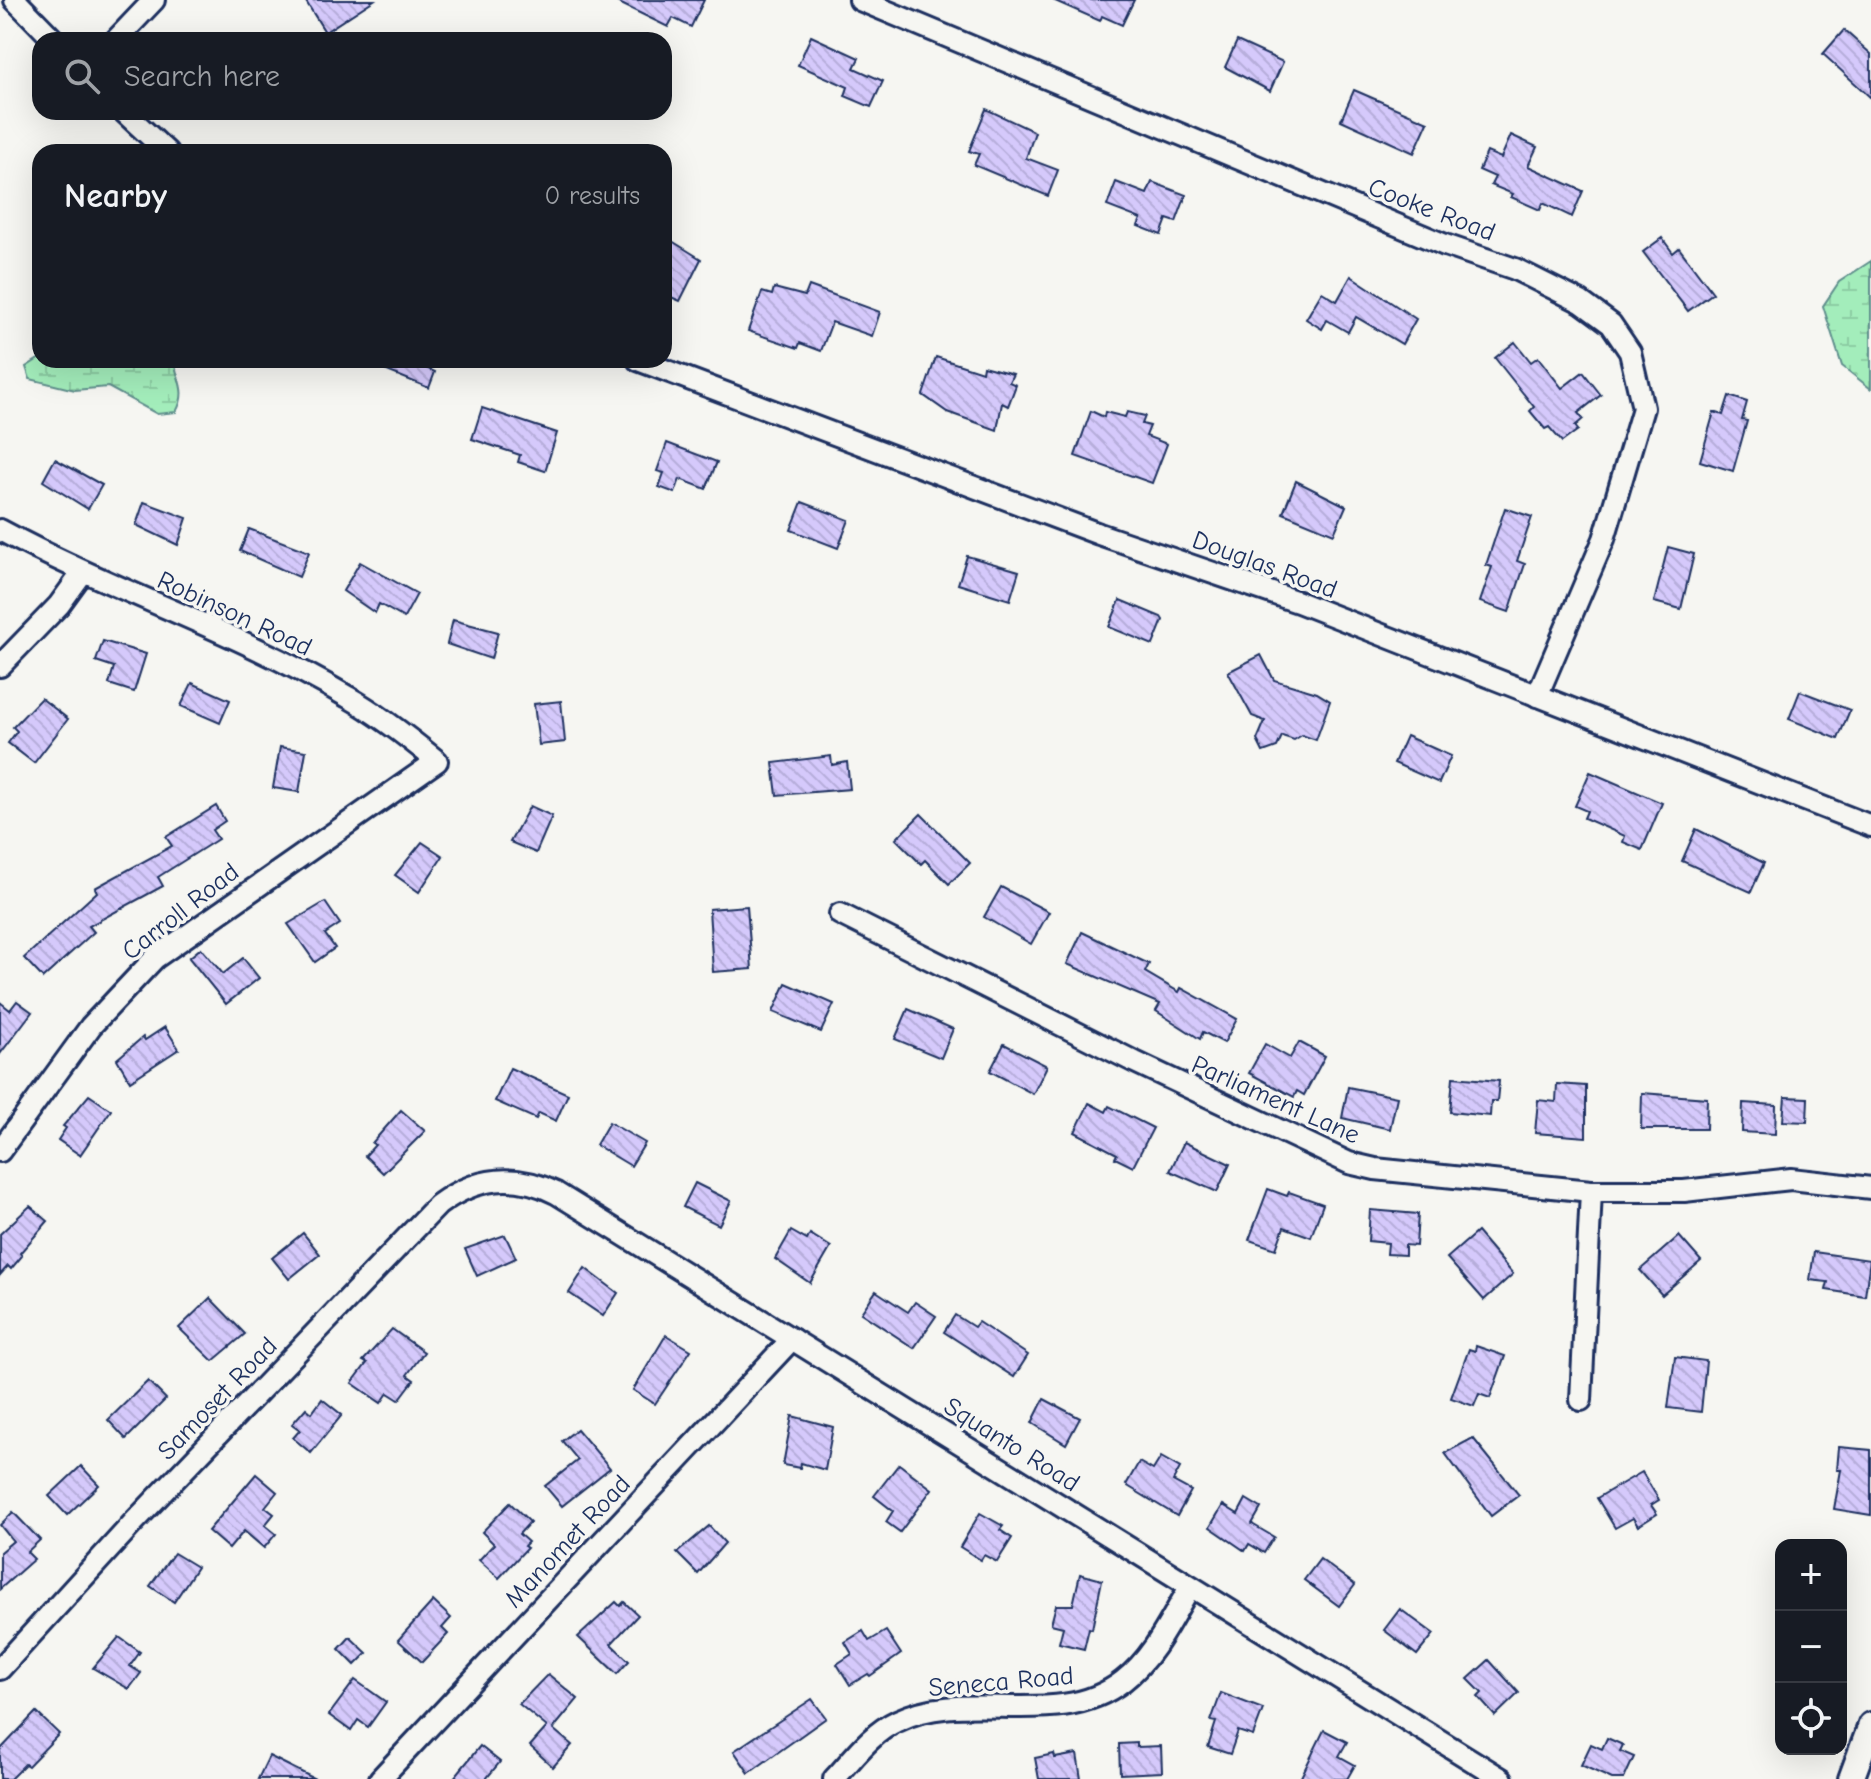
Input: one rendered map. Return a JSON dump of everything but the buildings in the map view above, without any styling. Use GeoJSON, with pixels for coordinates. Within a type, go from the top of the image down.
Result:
{"type":"FeatureCollection","features":[{"type":"Feature","properties":{"kind":"street"},"geometry":{"type":"LineString","coordinates":[[15,0],[46,32]]}},
{"type":"Feature","properties":{"kind":"street"},"geometry":{"type":"LineString","coordinates":[[124,32],[154,0]]}},
{"type":"Feature","properties":{"kind":"street","name":"Cooke Road"},"geometry":{"type":"LineString","coordinates":[[860,0],[1445,245],[1515,269],[1581,302],[1611,324],[1630,352],[1643,408],[1604,539],[1537,696]]}},
{"type":"Feature","properties":{"kind":"street"},"geometry":{"type":"LineString","coordinates":[[133,120],[158,144]]}},
{"type":"Feature","properties":{"kind":"street","name":"Douglas Road"},"geometry":{"type":"LineString","coordinates":[[659,368],[1099,534],[1298,602],[1871,826]]}},
{"type":"Feature","properties":{"kind":"street","name":"Robinson Road"},"geometry":{"type":"LineString","coordinates":[[0,530],[83,572],[238,640],[345,694],[437,761]]}},
{"type":"Feature","properties":{"kind":"street"},"geometry":{"type":"LineString","coordinates":[[0,666],[59,605],[83,572]]}},
{"type":"Feature","properties":{"kind":"street","name":"Carroll Road"},"geometry":{"type":"LineString","coordinates":[[0,1151],[91,1026],[155,958],[437,761]]}},
{"type":"Feature","properties":{"kind":"street","name":"Parliament Lane"},"geometry":{"type":"LineString","coordinates":[[840,914],[1325,1154],[1375,1169],[1591,1191],[1684,1191],[1791,1179],[1871,1188]]}},
{"type":"Feature","properties":{"kind":"street","name":"Squanto Road"},"geometry":{"type":"LineString","coordinates":[[486,1181],[520,1179],[556,1193],[1502,1779]]}},
{"type":"Feature","properties":{"kind":"street","name":"Samoset Road"},"geometry":{"type":"LineString","coordinates":[[0,1669],[176,1478],[425,1218],[450,1197],[486,1181]]}},
{"type":"Feature","properties":{"kind":"street"},"geometry":{"type":"LineString","coordinates":[[1581,1400],[1591,1191]]}},
{"type":"Feature","properties":{"kind":"street","name":"Manomet Road"},"geometry":{"type":"LineString","coordinates":[[380,1779],[792,1339]]}},
{"type":"Feature","properties":{"kind":"street","name":"Seneca Road"},"geometry":{"type":"LineString","coordinates":[[834,1779],[874,1736],[906,1717],[944,1710],[1065,1705],[1111,1689],[1147,1657],[1190,1587]]}},
{"type":"Feature","properties":{"kind":"street"},"geometry":{"type":"LineString","coordinates":[[1851,1779],[1871,1725]]}},
{"type":"Feature","properties":{"kind":"green space"},"geometry":{"type":"Polygon","coordinates":[[[1871,261],[1871,389],[1842,366],[1823,306],[1839,282],[1871,261]]]}},
{"type":"Feature","properties":{"kind":"green space"},"geometry":{"type":"Polygon","coordinates":[[[32,363],[32,368],[176,368],[181,398],[176,412],[157,414],[108,387],[75,390],[30,379],[26,367],[32,363]]]}}]}
